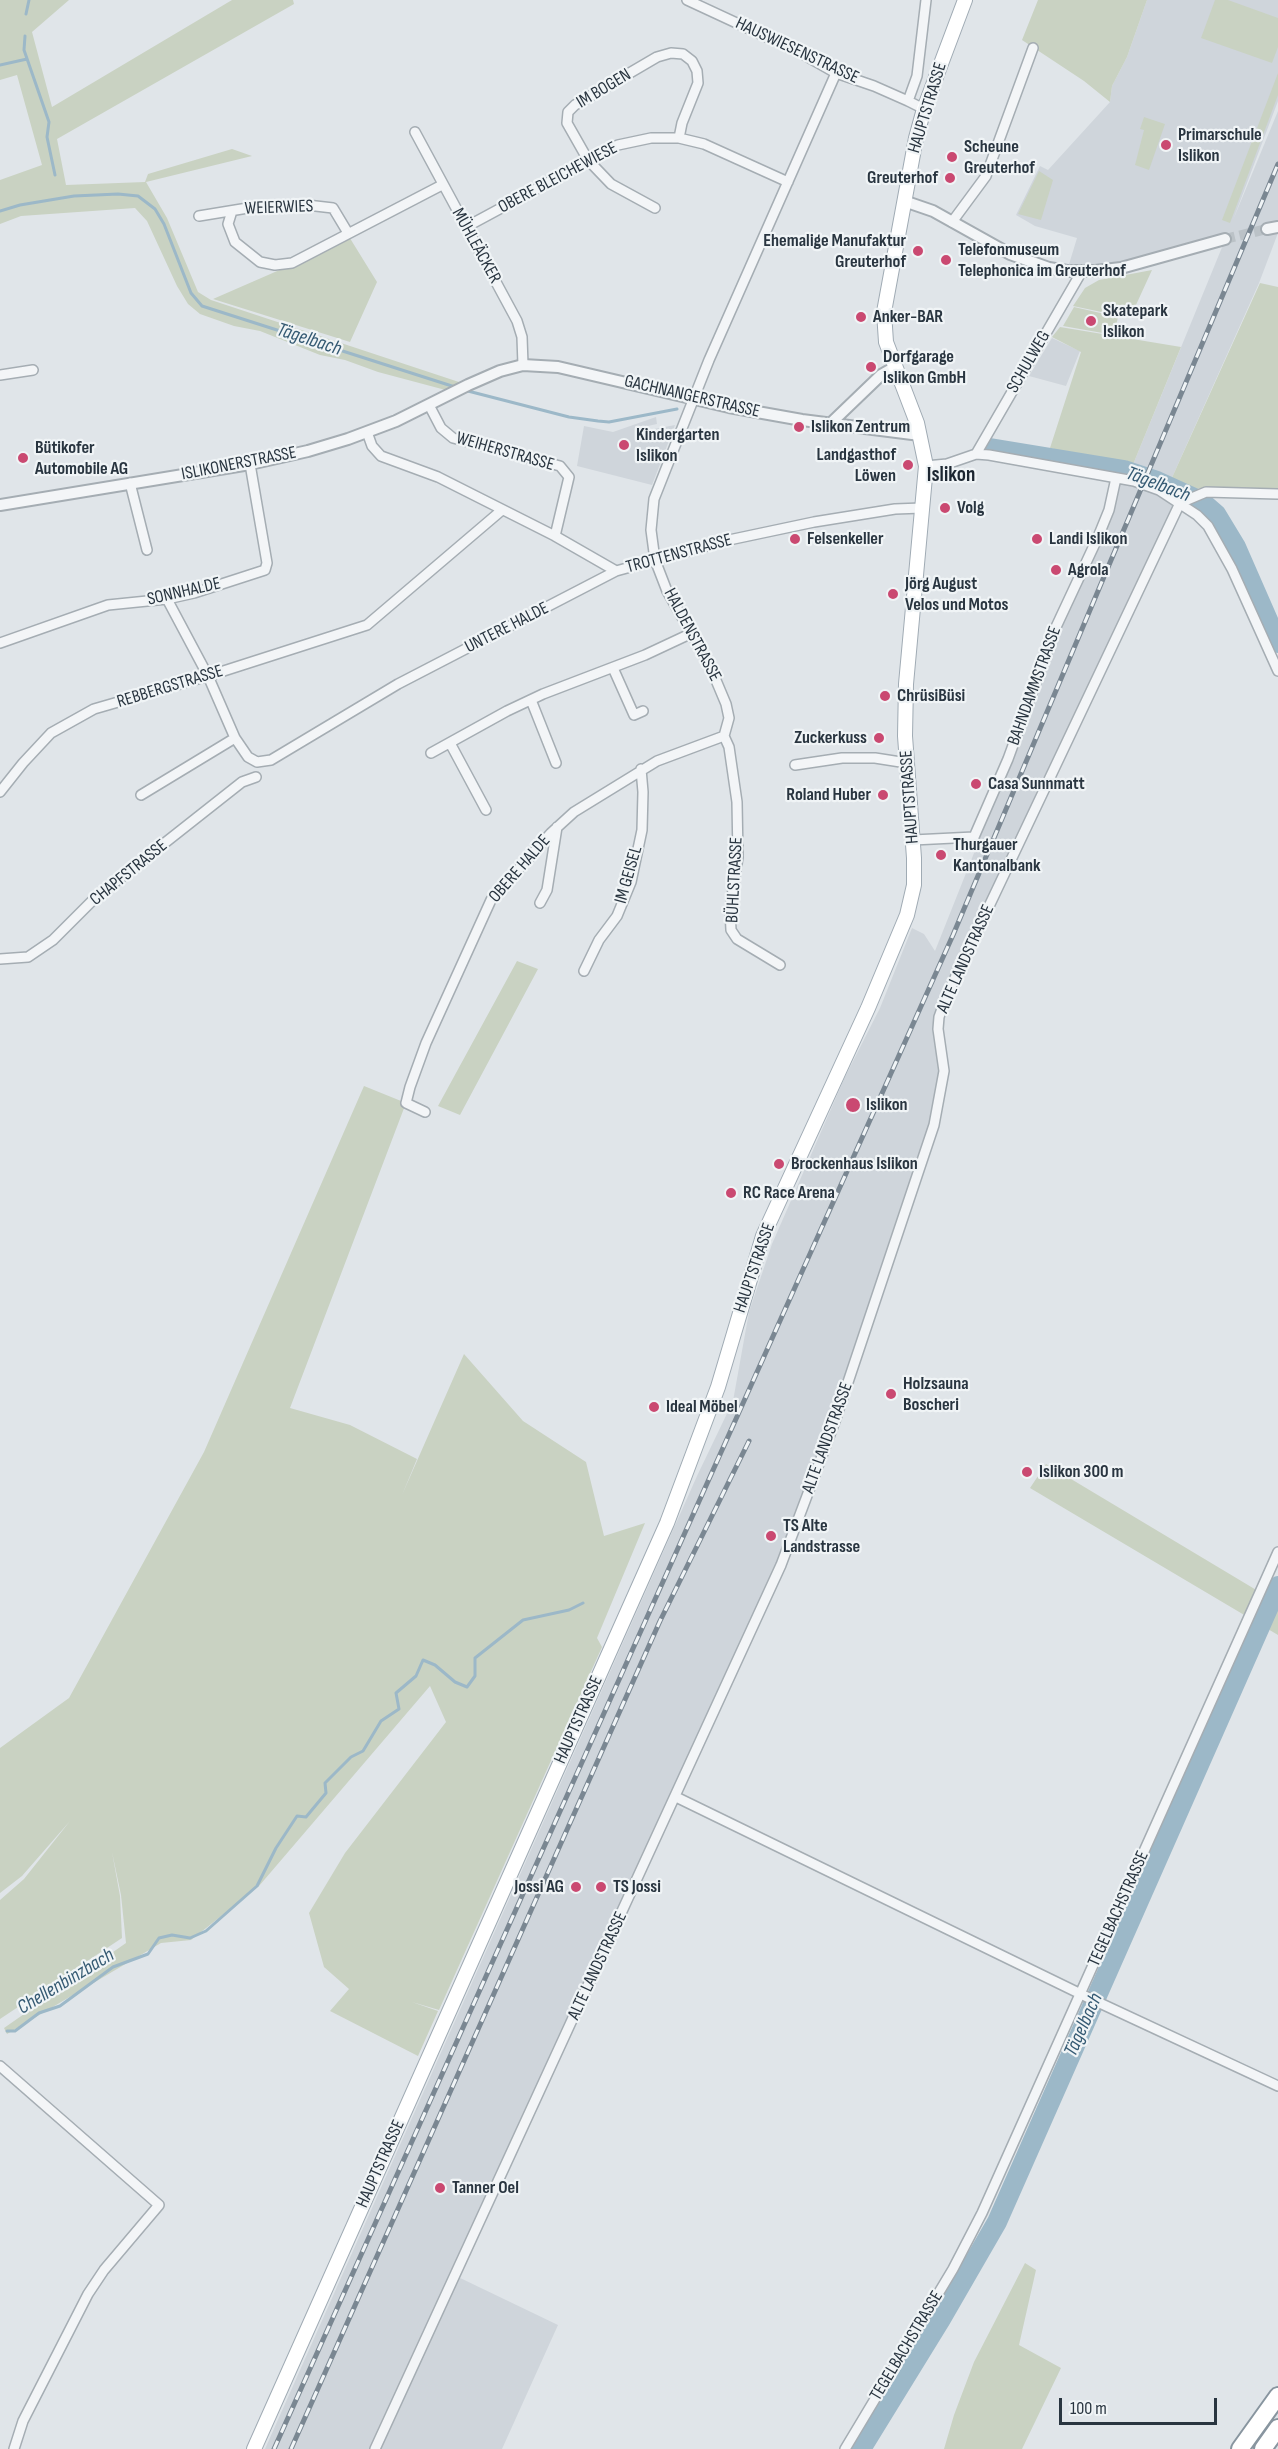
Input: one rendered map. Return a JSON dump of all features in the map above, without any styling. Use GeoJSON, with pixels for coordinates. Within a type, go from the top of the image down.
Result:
{"type":"FeatureCollection","features":[{"type":"Feature","properties":{"kind":"highway"},"geometry":{"type":"LineString","coordinates":[[1240,2449],[1278,2396]]}},
{"type":"Feature","properties":{"kind":"highway"},"geometry":{"type":"LineString","coordinates":[[1263,2449],[1278,2428]]}},
{"type":"Feature","properties":{"kind":"main road","name":"HAUPTSTRASSE"},"geometry":{"type":"LineString","coordinates":[[254,2449],[668,1521],[718,1387],[763,1236],[868,1008],[907,915],[914,885],[907,763],[906,684],[926,466],[920,435],[886,342],[884,312],[916,138],[924,109],[965,0]]}},
{"type":"Feature","properties":{"kind":"street","name":"HAUSWIESENSTRASSE"},"geometry":{"type":"LineString","coordinates":[[687,0],[799,52],[836,73],[924,109]]}},
{"type":"Feature","properties":{"kind":"street"},"geometry":{"type":"LineString","coordinates":[[908,101],[917,76],[926,0]]}},
{"type":"Feature","properties":{"kind":"street"},"geometry":{"type":"LineString","coordinates":[[952,222],[986,176],[1033,48]]}},
{"type":"Feature","properties":{"kind":"street","name":"IM BOGEN"},"geometry":{"type":"LineString","coordinates":[[655,208],[610,184],[588,160],[567,123],[568,112],[575,105],[657,57],[671,53],[683,54],[692,61],[697,71],[698,83],[682,123],[679,138]]}},
{"type":"Feature","properties":{"kind":"street","name":"HALDENSTRASSE"},"geometry":{"type":"LineString","coordinates":[[724,736],[729,718],[726,704],[710,666],[668,591],[655,560],[651,530],[654,499],[694,398],[836,73]]}},
{"type":"Feature","properties":{"kind":"street","name":"MÜHLEÄCKER"},"geometry":{"type":"LineString","coordinates":[[415,132],[516,319],[522,337],[523,365]]}},
{"type":"Feature","properties":{"kind":"street","name":"OBERE BLEICHEWIESE"},"geometry":{"type":"LineString","coordinates":[[466,227],[618,145],[651,138],[679,138],[704,144],[788,182]]}},
{"type":"Feature","properties":{"kind":"street","name":"WEIERWIES"},"geometry":{"type":"LineString","coordinates":[[232,211],[228,224],[235,242],[260,262],[275,265],[292,263],[442,185]]}},
{"type":"Feature","properties":{"kind":"street"},"geometry":{"type":"LineString","coordinates":[[904,201],[933,211],[998,248],[1049,268],[1082,271],[1120,268],[1225,239]]}},
{"type":"Feature","properties":{"kind":"street","name":"WEIERWIES"},"geometry":{"type":"LineString","coordinates":[[199,216],[260,206],[307,205],[333,208],[348,233]]}},
{"type":"Feature","properties":{"kind":"street","name":"SCHULWEG"},"geometry":{"type":"LineString","coordinates":[[976,454],[1082,271]]}},
{"type":"Feature","properties":{"kind":"street","name":"GACHNANGERSTRASSE"},"geometry":{"type":"LineString","coordinates":[[468,385],[500,371],[523,365],[558,367],[762,413],[920,435]]}},
{"type":"Feature","properties":{"kind":"street"},"geometry":{"type":"LineString","coordinates":[[830,424],[880,375],[895,367]]}},
{"type":"Feature","properties":{"kind":"street"},"geometry":{"type":"LineString","coordinates":[[0,375],[33,370]]}},
{"type":"Feature","properties":{"kind":"street","name":"ISLIKONERSTRASSE"},"geometry":{"type":"LineString","coordinates":[[0,505],[250,464],[308,451],[367,432],[468,385]]}},
{"type":"Feature","properties":{"kind":"street","name":"WEIHERSTRASSE"},"geometry":{"type":"LineString","coordinates":[[429,405],[441,428],[453,438],[560,466],[569,477],[555,536]]}},
{"type":"Feature","properties":{"kind":"street","name":"TROTTENSTRASSE"},"geometry":{"type":"LineString","coordinates":[[367,432],[372,446],[381,456],[429,473],[555,536],[616,571],[729,540],[829,519],[895,509],[922,508]]}},
{"type":"Feature","properties":{"kind":"street"},"geometry":{"type":"LineString","coordinates":[[926,466],[947,464],[976,454],[1134,481],[1189,498],[1223,492],[1278,494]]}},
{"type":"Feature","properties":{"kind":"street","name":"SONNHALDE"},"geometry":{"type":"LineString","coordinates":[[0,643],[108,605],[167,599],[194,593],[265,570],[267,562],[250,464]]}},
{"type":"Feature","properties":{"kind":"street","name":"BAHNDAMMSTRASSE"},"geometry":{"type":"LineString","coordinates":[[913,840],[974,837],[1012,750],[1056,627],[1109,510],[1116,478]]}},
{"type":"Feature","properties":{"kind":"street"},"geometry":{"type":"LineString","coordinates":[[130,483],[147,550]]}},
{"type":"Feature","properties":{"kind":"street"},"geometry":{"type":"LineString","coordinates":[[1189,498],[1223,550],[1278,671]]}},
{"type":"Feature","properties":{"kind":"street","name":"ALTE LANDSTRASSE"},"geometry":{"type":"LineString","coordinates":[[375,2449],[781,1564],[834,1424],[934,1125],[943,1078],[939,1017],[947,995],[1189,498]]}},
{"type":"Feature","properties":{"kind":"street","name":"REBBERGSTRASSE"},"geometry":{"type":"LineString","coordinates":[[0,792],[23,763],[51,734],[94,710],[367,625],[502,510]]}},
{"type":"Feature","properties":{"kind":"street","name":"UNTERE HALDE"},"geometry":{"type":"LineString","coordinates":[[235,738],[248,757],[256,762],[271,760],[398,684],[616,571]]}},
{"type":"Feature","properties":{"kind":"street"},"geometry":{"type":"LineString","coordinates":[[141,795],[235,738],[208,676],[167,599]]}},
{"type":"Feature","properties":{"kind":"street"},"geometry":{"type":"LineString","coordinates":[[431,753],[531,700],[613,668],[692,633]]}},
{"type":"Feature","properties":{"kind":"street"},"geometry":{"type":"LineString","coordinates":[[613,668],[633,716],[643,711]]}},
{"type":"Feature","properties":{"kind":"street"},"geometry":{"type":"LineString","coordinates":[[531,700],[556,763]]}},
{"type":"Feature","properties":{"kind":"street","name":"OBERE HALDE"},"geometry":{"type":"LineString","coordinates":[[425,1112],[406,1103],[426,1043],[490,900],[556,827],[574,812],[657,760],[724,736]]}},
{"type":"Feature","properties":{"kind":"street","name":"BÜHLSTRASSE"},"geometry":{"type":"LineString","coordinates":[[724,736],[729,747],[737,802],[738,856],[730,910],[731,930],[737,939],[780,965]]}},
{"type":"Feature","properties":{"kind":"street"},"geometry":{"type":"LineString","coordinates":[[450,743],[486,810]]}},
{"type":"Feature","properties":{"kind":"street"},"geometry":{"type":"LineString","coordinates":[[795,765],[842,758],[875,758],[907,763]]}},
{"type":"Feature","properties":{"kind":"street","name":"IM GEISEL"},"geometry":{"type":"LineString","coordinates":[[584,971],[599,940],[617,916],[631,882],[642,830],[641,770]]}},
{"type":"Feature","properties":{"kind":"street","name":"CHAPFSTRASSE"},"geometry":{"type":"LineString","coordinates":[[0,959],[28,957],[53,940],[95,898],[242,782],[256,777]]}},
{"type":"Feature","properties":{"kind":"street"},"geometry":{"type":"LineString","coordinates":[[540,903],[547,890],[556,827]]}},
{"type":"Feature","properties":{"kind":"street","name":"TEGELBACHSTRASSE"},"geometry":{"type":"LineString","coordinates":[[845,2449],[963,2252],[982,2213],[1085,1996],[1278,1552]]}},
{"type":"Feature","properties":{"kind":"street"},"geometry":{"type":"LineString","coordinates":[[676,1797],[1103,2005],[1278,2086]]}},
{"type":"Feature","properties":{"kind":"street"},"geometry":{"type":"LineString","coordinates":[[0,2066],[159,2205],[88,2294],[23,2421],[14,2449]]}},
{"type":"Feature","properties":{"kind":"shaded area","name":"Primarschule Islikon"},"geometry":{"type":"Polygon","coordinates":[[[1147,0],[1278,0],[1278,101],[1233,220],[1278,111],[1278,233],[1259,283],[1170,482],[1132,467],[1225,240],[1139,263],[1067,271],[1077,238],[1035,226],[1016,215],[1040,166],[1048,170],[1110,102],[1112,86],[1127,57],[1147,0]]]}},
{"type":"Feature","properties":{"kind":"shaded area"},"geometry":{"type":"Polygon","coordinates":[[[1052,338],[1080,351],[1066,386],[1029,376],[1052,338]]]}},
{"type":"Feature","properties":{"kind":"shaded area","name":"Kindergarten Islikon"},"geometry":{"type":"Polygon","coordinates":[[[656,417],[657,424],[643,427],[644,431],[675,425],[652,485],[577,466],[584,426],[613,432],[656,417]]]}},
{"type":"Feature","properties":{"kind":"shaded area"},"geometry":{"type":"Polygon","coordinates":[[[1116,478],[1180,503],[939,1017],[944,1071],[934,1125],[781,1565],[456,2276],[558,2325],[502,2449],[265,2449],[697,1476],[733,1401],[749,1312],[772,1244],[845,1077],[880,1008],[912,928],[924,934],[935,951],[976,848],[974,837],[1056,627],[1098,537],[1116,478]]]}},
{"type":"Feature","properties":{"kind":"green space"},"geometry":{"type":"Polygon","coordinates":[[[0,0],[69,0],[32,32],[52,107],[232,0],[293,0],[294,4],[57,139],[66,185],[145,182],[148,174],[232,149],[252,156],[146,182],[167,218],[198,292],[211,300],[468,385],[453,392],[378,372],[345,360],[320,355],[260,331],[234,326],[200,314],[188,304],[177,286],[147,221],[135,208],[21,216],[0,224],[0,180],[42,165],[17,75],[0,80],[0,0]]]}},
{"type":"Feature","properties":{"kind":"green space"},"geometry":{"type":"Polygon","coordinates":[[[1038,0],[1147,0],[1127,57],[1112,86],[1110,102],[1084,81],[1022,40],[1038,0]]]}},
{"type":"Feature","properties":{"kind":"green space"},"geometry":{"type":"Polygon","coordinates":[[[1215,0],[1228,0],[1278,18],[1278,47],[1272,63],[1201,38],[1215,0]]]}},
{"type":"Feature","properties":{"kind":"green space"},"geometry":{"type":"Polygon","coordinates":[[[1278,73],[1278,95],[1230,223],[1222,220],[1278,73]]]}},
{"type":"Feature","properties":{"kind":"green space"},"geometry":{"type":"Polygon","coordinates":[[[1144,117],[1165,124],[1149,170],[1135,165],[1144,130],[1140,129],[1144,117]]]}},
{"type":"Feature","properties":{"kind":"green space"},"geometry":{"type":"Polygon","coordinates":[[[1039,171],[1053,180],[1041,220],[1018,214],[1039,171]]]}},
{"type":"Feature","properties":{"kind":"green space"},"geometry":{"type":"Polygon","coordinates":[[[348,235],[377,282],[350,342],[213,299],[291,265],[348,235]]]}},
{"type":"Feature","properties":{"kind":"green space"},"geometry":{"type":"Polygon","coordinates":[[[1152,270],[1130,318],[1073,306],[1085,288],[1099,280],[1152,270]]]}},
{"type":"Feature","properties":{"kind":"green space"},"geometry":{"type":"Polygon","coordinates":[[[1260,283],[1278,287],[1278,490],[1201,488],[1190,491],[1170,482],[1260,283]]]}},
{"type":"Feature","properties":{"kind":"green space","name":"Skatepark Islikon"},"geometry":{"type":"Polygon","coordinates":[[[1074,307],[1118,317],[1114,335],[1063,326],[1074,307]]]}},
{"type":"Feature","properties":{"kind":"green space"},"geometry":{"type":"Polygon","coordinates":[[[1060,327],[1181,347],[1132,467],[1050,448],[1081,352],[1052,337],[1060,327]]]}},
{"type":"Feature","properties":{"kind":"green space"},"geometry":{"type":"Polygon","coordinates":[[[517,961],[538,969],[460,1115],[438,1106],[517,961]]]}},
{"type":"Feature","properties":{"kind":"green space"},"geometry":{"type":"Polygon","coordinates":[[[364,1086],[406,1103],[290,1408],[350,1425],[417,1459],[402,1495],[464,1354],[523,1421],[586,1462],[604,1536],[645,1523],[597,1638],[602,1647],[439,2010],[412,2002],[438,2011],[418,2056],[330,2011],[349,1989],[324,1967],[309,1913],[345,1853],[446,1722],[430,1686],[259,1886],[191,1940],[161,1943],[7,2034],[4,2028],[126,1943],[121,1895],[112,1852],[120,1896],[122,1938],[0,2019],[0,1900],[24,1879],[70,1821],[22,1876],[0,1893],[0,1748],[69,1698],[204,1452],[364,1086]]]}},
{"type":"Feature","properties":{"kind":"green space"},"geometry":{"type":"Polygon","coordinates":[[[1046,1464],[1278,1603],[1278,1635],[1030,1488],[1046,1464]]]}},
{"type":"Feature","properties":{"kind":"green space"},"geometry":{"type":"Polygon","coordinates":[[[1025,2263],[1036,2270],[1019,2345],[1061,2368],[1022,2449],[944,2449],[974,2362],[1025,2263]]]}},
{"type":"Feature","properties":{"kind":"waterway"},"geometry":{"type":"LineString","coordinates":[[26,14],[29,0]]}},
{"type":"Feature","properties":{"kind":"waterway"},"geometry":{"type":"LineString","coordinates":[[25,36],[24,50],[49,122],[47,137],[55,175]]}},
{"type":"Feature","properties":{"kind":"waterway"},"geometry":{"type":"LineString","coordinates":[[0,65],[27,59]]}},
{"type":"Feature","properties":{"kind":"waterway","name":"Tägelbach"},"geometry":{"type":"LineString","coordinates":[[0,211],[20,205],[74,196],[118,194],[138,196],[155,209],[164,224],[191,293],[202,306],[455,387]]}},
{"type":"Feature","properties":{"kind":"waterway","name":"Tägelbach"},"geometry":{"type":"LineString","coordinates":[[464,390],[569,417],[609,422],[677,409]]}},
{"type":"Feature","properties":{"kind":"waterway","name":"Tägelbach"},"geometry":{"type":"LineString","coordinates":[[990,448],[1124,470],[1157,481],[1201,501],[1216,514],[1236,547],[1278,643]]}},
{"type":"Feature","properties":{"kind":"waterway","name":"Tägelbach"},"geometry":{"type":"LineString","coordinates":[[861,2449],[941,2319],[997,2222],[1278,1586]]}},
{"type":"Feature","properties":{"kind":"waterway","name":"Chellenbinzbach"},"geometry":{"type":"LineString","coordinates":[[7,2031],[15,2031],[39,2013],[60,2006],[113,1967],[148,1954],[159,1938],[172,1935],[190,1938],[206,1931],[257,1886],[276,1848],[297,1816],[306,1817],[326,1793],[325,1783],[351,1757],[363,1751],[381,1721],[399,1709],[396,1693],[416,1676],[423,1660],[435,1665],[455,1682],[467,1687],[475,1676],[475,1658],[523,1620],[569,1610],[583,1603]]}},
{"type":"Feature","properties":{"kind":"tunnel"},"geometry":{"type":"LineString","coordinates":[[1225,239],[1267,229]]}},
{"type":"Feature","properties":{"kind":"railway"},"geometry":{"type":"LineString","coordinates":[[274,2449],[953,935],[1278,164]]}},
{"type":"Feature","properties":{"kind":"railway"},"geometry":{"type":"LineString","coordinates":[[291,2449],[660,1621],[749,1441]]}},
{"type":"Feature","properties":{"kind":"place","name":"Primarschule Islikon"},"geometry":{"type":"Point","coordinates":[1166,145]}},
{"type":"Feature","properties":{"kind":"place","name":"Scheune Greuterhof"},"geometry":{"type":"Point","coordinates":[952,157]}},
{"type":"Feature","properties":{"kind":"place","name":"Greuterhof"},"geometry":{"type":"Point","coordinates":[950,178]}},
{"type":"Feature","properties":{"kind":"place","name":"Ehemalige Manufaktur Greuterhof"},"geometry":{"type":"Point","coordinates":[918,251]}},
{"type":"Feature","properties":{"kind":"place","name":"Telefonmuseum Telephonica im Greuterhof"},"geometry":{"type":"Point","coordinates":[946,260]}},
{"type":"Feature","properties":{"kind":"place","name":"Anker-BAR"},"geometry":{"type":"Point","coordinates":[861,317]}},
{"type":"Feature","properties":{"kind":"place","name":"Skatepark Islikon"},"geometry":{"type":"Point","coordinates":[1091,321]}},
{"type":"Feature","properties":{"kind":"place","name":"Dorfgarage Islikon GmbH"},"geometry":{"type":"Point","coordinates":[871,367]}},
{"type":"Feature","properties":{"kind":"place","name":"Islikon Zentrum"},"geometry":{"type":"Point","coordinates":[799,427]}},
{"type":"Feature","properties":{"kind":"place","name":"Kindergarten Islikon"},"geometry":{"type":"Point","coordinates":[624,445]}},
{"type":"Feature","properties":{"kind":"place","name":"Bütikofer Automobile AG"},"geometry":{"type":"Point","coordinates":[23,458]}},
{"type":"Feature","properties":{"kind":"place","name":"Landgasthof Löwen"},"geometry":{"type":"Point","coordinates":[908,465]}},
{"type":"Feature","properties":{"kind":"place","name":"Volg"},"geometry":{"type":"Point","coordinates":[945,508]}},
{"type":"Feature","properties":{"kind":"place","name":"Felsenkeller"},"geometry":{"type":"Point","coordinates":[795,539]}},
{"type":"Feature","properties":{"kind":"place","name":"Landi Islikon"},"geometry":{"type":"Point","coordinates":[1037,539]}},
{"type":"Feature","properties":{"kind":"place","name":"Agrola"},"geometry":{"type":"Point","coordinates":[1056,570]}},
{"type":"Feature","properties":{"kind":"place","name":"Jörg August Velos und Motos"},"geometry":{"type":"Point","coordinates":[893,594]}},
{"type":"Feature","properties":{"kind":"place","name":"ChrüsiBüsi"},"geometry":{"type":"Point","coordinates":[885,696]}},
{"type":"Feature","properties":{"kind":"place","name":"Zuckerkuss"},"geometry":{"type":"Point","coordinates":[879,738]}},
{"type":"Feature","properties":{"kind":"place","name":"Casa Sunnmatt"},"geometry":{"type":"Point","coordinates":[976,784]}},
{"type":"Feature","properties":{"kind":"place","name":"Roland Huber"},"geometry":{"type":"Point","coordinates":[883,795]}},
{"type":"Feature","properties":{"kind":"place","name":"Thurgauer Kantonalbank"},"geometry":{"type":"Point","coordinates":[941,855]}},
{"type":"Feature","properties":{"kind":"place","name":"Islikon"},"geometry":{"type":"Point","coordinates":[853,1105]}},
{"type":"Feature","properties":{"kind":"place","name":"Brockenhaus Islikon"},"geometry":{"type":"Point","coordinates":[779,1164]}},
{"type":"Feature","properties":{"kind":"place","name":"RC Race Arena"},"geometry":{"type":"Point","coordinates":[731,1193]}},
{"type":"Feature","properties":{"kind":"place","name":"Holzsauna Boscheri"},"geometry":{"type":"Point","coordinates":[891,1394]}},
{"type":"Feature","properties":{"kind":"place","name":"Ideal Möbel"},"geometry":{"type":"Point","coordinates":[654,1407]}},
{"type":"Feature","properties":{"kind":"place","name":"Islikon 300 m"},"geometry":{"type":"Point","coordinates":[1027,1472]}},
{"type":"Feature","properties":{"kind":"place","name":"TS Alte Landstrasse"},"geometry":{"type":"Point","coordinates":[771,1536]}},
{"type":"Feature","properties":{"kind":"place","name":"Jossi AG"},"geometry":{"type":"Point","coordinates":[576,1887]}},
{"type":"Feature","properties":{"kind":"place","name":"TS Jossi"},"geometry":{"type":"Point","coordinates":[601,1887]}},
{"type":"Feature","properties":{"kind":"place","name":"Tanner Oel"},"geometry":{"type":"Point","coordinates":[440,2188]}},
{"type":"Feature","properties":{"kind":"district","name":"Islikon"},"geometry":{"type":"Point","coordinates":[951,476]}}]}
